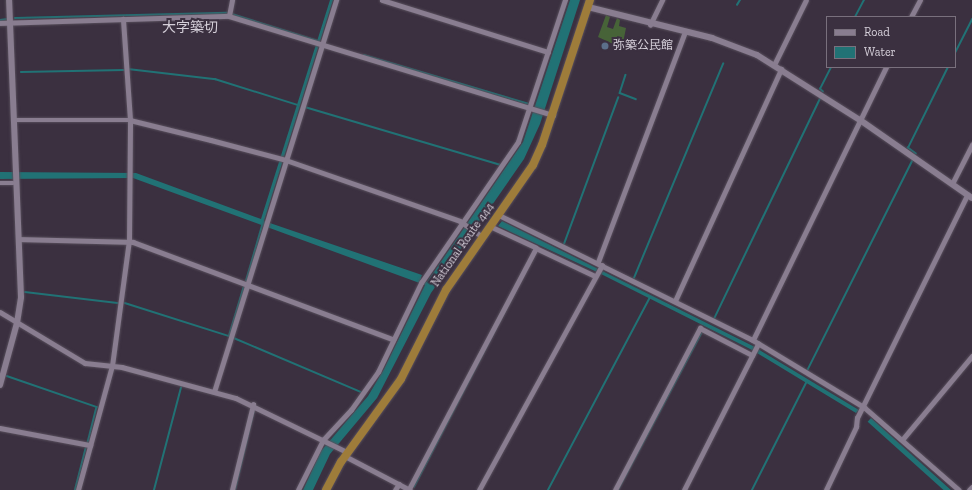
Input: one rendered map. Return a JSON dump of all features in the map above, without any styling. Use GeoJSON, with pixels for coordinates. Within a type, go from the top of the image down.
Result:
{"type":"FeatureCollection","features":[{"type":"Feature","properties":{"kind":"highway","name":"National Route 444"},"geometry":{"type":"LineString","coordinates":[[326,490],[344,452],[387,402],[401,379],[446,290],[480,235],[492,226],[533,165],[549,114],[589,4]]}},
{"type":"Feature","properties":{"kind":"street"},"geometry":{"type":"LineString","coordinates":[[0,385],[17,323],[20,297],[19,240],[15,181],[17,171],[9,0]]}},
{"type":"Feature","properties":{"kind":"street"},"geometry":{"type":"LineString","coordinates":[[229,16],[232,0]]}},
{"type":"Feature","properties":{"kind":"street"},"geometry":{"type":"LineString","coordinates":[[214,392],[266,224],[283,160],[319,44],[336,0]]}},
{"type":"Feature","properties":{"kind":"street"},"geometry":{"type":"LineString","coordinates":[[382,0],[548,52]]}},
{"type":"Feature","properties":{"kind":"street"},"geometry":{"type":"LineString","coordinates":[[298,490],[323,441],[363,395],[423,281],[464,224],[510,154],[532,108],[565,0]]}},
{"type":"Feature","properties":{"kind":"street"},"geometry":{"type":"LineString","coordinates":[[650,24],[662,0]]}},
{"type":"Feature","properties":{"kind":"street"},"geometry":{"type":"LineString","coordinates":[[774,65],[806,0]]}},
{"type":"Feature","properties":{"kind":"street"},"geometry":{"type":"LineString","coordinates":[[912,16],[920,0]]}},
{"type":"Feature","properties":{"kind":"street"},"geometry":{"type":"LineString","coordinates":[[589,4],[650,24],[737,46],[782,69],[860,120],[969,197],[864,407],[826,490]]}},
{"type":"Feature","properties":{"kind":"street"},"geometry":{"type":"LineString","coordinates":[[0,23],[229,16],[549,114]]}},
{"type":"Feature","properties":{"kind":"street"},"geometry":{"type":"LineString","coordinates":[[78,490],[112,366],[130,241],[130,120],[123,19]]}},
{"type":"Feature","properties":{"kind":"street"},"geometry":{"type":"LineString","coordinates":[[479,490],[596,275],[685,32]]}},
{"type":"Feature","properties":{"kind":"street"},"geometry":{"type":"LineString","coordinates":[[752,340],[886,68]]}},
{"type":"Feature","properties":{"kind":"street"},"geometry":{"type":"LineString","coordinates":[[675,301],[782,69]]}},
{"type":"Feature","properties":{"kind":"street"},"geometry":{"type":"LineString","coordinates":[[14,120],[130,120],[283,160],[464,224],[480,235]]}},
{"type":"Feature","properties":{"kind":"street"},"geometry":{"type":"LineString","coordinates":[[952,184],[972,144]]}},
{"type":"Feature","properties":{"kind":"street"},"geometry":{"type":"LineString","coordinates":[[0,183],[15,181]]}},
{"type":"Feature","properties":{"kind":"street"},"geometry":{"type":"LineString","coordinates":[[498,216],[600,264],[752,340],[758,345],[864,407],[959,490]]}},
{"type":"Feature","properties":{"kind":"street"},"geometry":{"type":"LineString","coordinates":[[492,226],[596,275]]}},
{"type":"Feature","properties":{"kind":"street"},"geometry":{"type":"LineString","coordinates":[[19,240],[130,241],[393,339]]}},
{"type":"Feature","properties":{"kind":"street"},"geometry":{"type":"LineString","coordinates":[[0,312],[85,362],[112,366],[214,392],[253,405],[344,452],[410,490],[536,248]]}},
{"type":"Feature","properties":{"kind":"street"},"geometry":{"type":"LineString","coordinates":[[615,490],[700,328],[753,354]]}},
{"type":"Feature","properties":{"kind":"street"},"geometry":{"type":"LineString","coordinates":[[684,490],[758,345]]}},
{"type":"Feature","properties":{"kind":"street"},"geometry":{"type":"LineString","coordinates":[[902,440],[972,356]]}},
{"type":"Feature","properties":{"kind":"street"},"geometry":{"type":"LineString","coordinates":[[232,490],[253,405]]}},
{"type":"Feature","properties":{"kind":"street"},"geometry":{"type":"LineString","coordinates":[[0,428],[90,445]]}},
{"type":"Feature","properties":{"kind":"street"},"geometry":{"type":"LineString","coordinates":[[395,490],[399,484]]}},
{"type":"Feature","properties":{"kind":"street"},"geometry":{"type":"LineString","coordinates":[[969,490],[972,487]]}},
{"type":"Feature","properties":{"kind":"shaded area"},"geometry":{"type":"Polygon","coordinates":[[[606,15],[610,17],[607,27],[613,29],[617,18],[620,20],[619,26],[626,28],[622,48],[598,37],[606,15]]]}},
{"type":"Feature","properties":{"kind":"water"},"geometry":{"type":"Polygon","coordinates":[[[330,0],[333,0],[264,221],[422,275],[421,278],[427,282],[523,142],[570,0],[580,0],[540,124],[524,159],[431,293],[377,398],[330,454],[313,490],[303,490],[321,451],[368,396],[384,369],[425,285],[133,178],[0,179],[0,172],[136,173],[261,219],[330,0]]]}},
{"type":"Feature","properties":{"kind":"water"},"geometry":{"type":"Polygon","coordinates":[[[502,221],[753,346],[859,410],[856,413],[752,350],[599,273],[498,226],[502,221]]]}},
{"type":"Feature","properties":{"kind":"water"},"geometry":{"type":"Polygon","coordinates":[[[871,418],[951,490],[943,490],[868,422],[871,418]]]}},
{"type":"Feature","properties":{"kind":"waterway"},"geometry":{"type":"LineString","coordinates":[[737,5],[740,0]]}},
{"type":"Feature","properties":{"kind":"waterway"},"geometry":{"type":"LineString","coordinates":[[856,16],[864,0]]}},
{"type":"Feature","properties":{"kind":"waterway"},"geometry":{"type":"LineString","coordinates":[[15,18],[227,13]]}},
{"type":"Feature","properties":{"kind":"waterway"},"geometry":{"type":"LineString","coordinates":[[232,14],[318,41]]}},
{"type":"Feature","properties":{"kind":"waterway"},"geometry":{"type":"LineString","coordinates":[[0,20],[7,19]]}},
{"type":"Feature","properties":{"kind":"waterway"},"geometry":{"type":"LineString","coordinates":[[956,51],[972,19]]}},
{"type":"Feature","properties":{"kind":"waterway"},"geometry":{"type":"LineString","coordinates":[[364,55],[529,104]]}},
{"type":"Feature","properties":{"kind":"waterway"},"geometry":{"type":"LineString","coordinates":[[634,278],[723,64]]}},
{"type":"Feature","properties":{"kind":"waterway"},"geometry":{"type":"LineString","coordinates":[[823,92],[820,89],[830,68]]}},
{"type":"Feature","properties":{"kind":"waterway"},"geometry":{"type":"LineString","coordinates":[[916,154],[908,148],[948,68]]}},
{"type":"Feature","properties":{"kind":"waterway"},"geometry":{"type":"LineString","coordinates":[[128,69],[215,79],[298,105]]}},
{"type":"Feature","properties":{"kind":"waterway"},"geometry":{"type":"LineString","coordinates":[[21,72],[124,70]]}},
{"type":"Feature","properties":{"kind":"waterway"},"geometry":{"type":"LineString","coordinates":[[626,75],[620,93],[636,99]]}},
{"type":"Feature","properties":{"kind":"waterway"},"geometry":{"type":"LineString","coordinates":[[564,244],[618,98]]}},
{"type":"Feature","properties":{"kind":"waterway"},"geometry":{"type":"LineString","coordinates":[[714,319],[820,99]]}},
{"type":"Feature","properties":{"kind":"waterway"},"geometry":{"type":"LineString","coordinates":[[305,107],[501,165]]}},
{"type":"Feature","properties":{"kind":"waterway"},"geometry":{"type":"LineString","coordinates":[[807,371],[912,161]]}},
{"type":"Feature","properties":{"kind":"waterway"},"geometry":{"type":"LineString","coordinates":[[246,281],[262,226]]}},
{"type":"Feature","properties":{"kind":"waterway"},"geometry":{"type":"LineString","coordinates":[[125,303],[229,336],[244,286]]}},
{"type":"Feature","properties":{"kind":"waterway"},"geometry":{"type":"LineString","coordinates":[[25,292],[119,303]]}},
{"type":"Feature","properties":{"kind":"waterway"},"geometry":{"type":"LineString","coordinates":[[414,487],[515,292]]}},
{"type":"Feature","properties":{"kind":"waterway"},"geometry":{"type":"LineString","coordinates":[[548,490],[650,297]]}},
{"type":"Feature","properties":{"kind":"waterway"},"geometry":{"type":"LineString","coordinates":[[618,490],[702,332]]}},
{"type":"Feature","properties":{"kind":"waterway"},"geometry":{"type":"LineString","coordinates":[[234,338],[361,392]]}},
{"type":"Feature","properties":{"kind":"waterway"},"geometry":{"type":"LineString","coordinates":[[7,376],[97,407],[88,442]]}},
{"type":"Feature","properties":{"kind":"waterway"},"geometry":{"type":"LineString","coordinates":[[752,490],[806,383]]}},
{"type":"Feature","properties":{"kind":"waterway"},"geometry":{"type":"LineString","coordinates":[[154,490],[181,388]]}},
{"type":"Feature","properties":{"kind":"waterway"},"geometry":{"type":"LineString","coordinates":[[235,490],[254,411]]}},
{"type":"Feature","properties":{"kind":"waterway"},"geometry":{"type":"LineString","coordinates":[[75,490],[86,447]]}},
{"type":"Feature","properties":{"kind":"place","name":"弥築公民館"},"geometry":{"type":"Point","coordinates":[605,46]}},
{"type":"Feature","properties":{"kind":"district","name":"大字築切"},"geometry":{"type":"Point","coordinates":[190,28]}}]}
